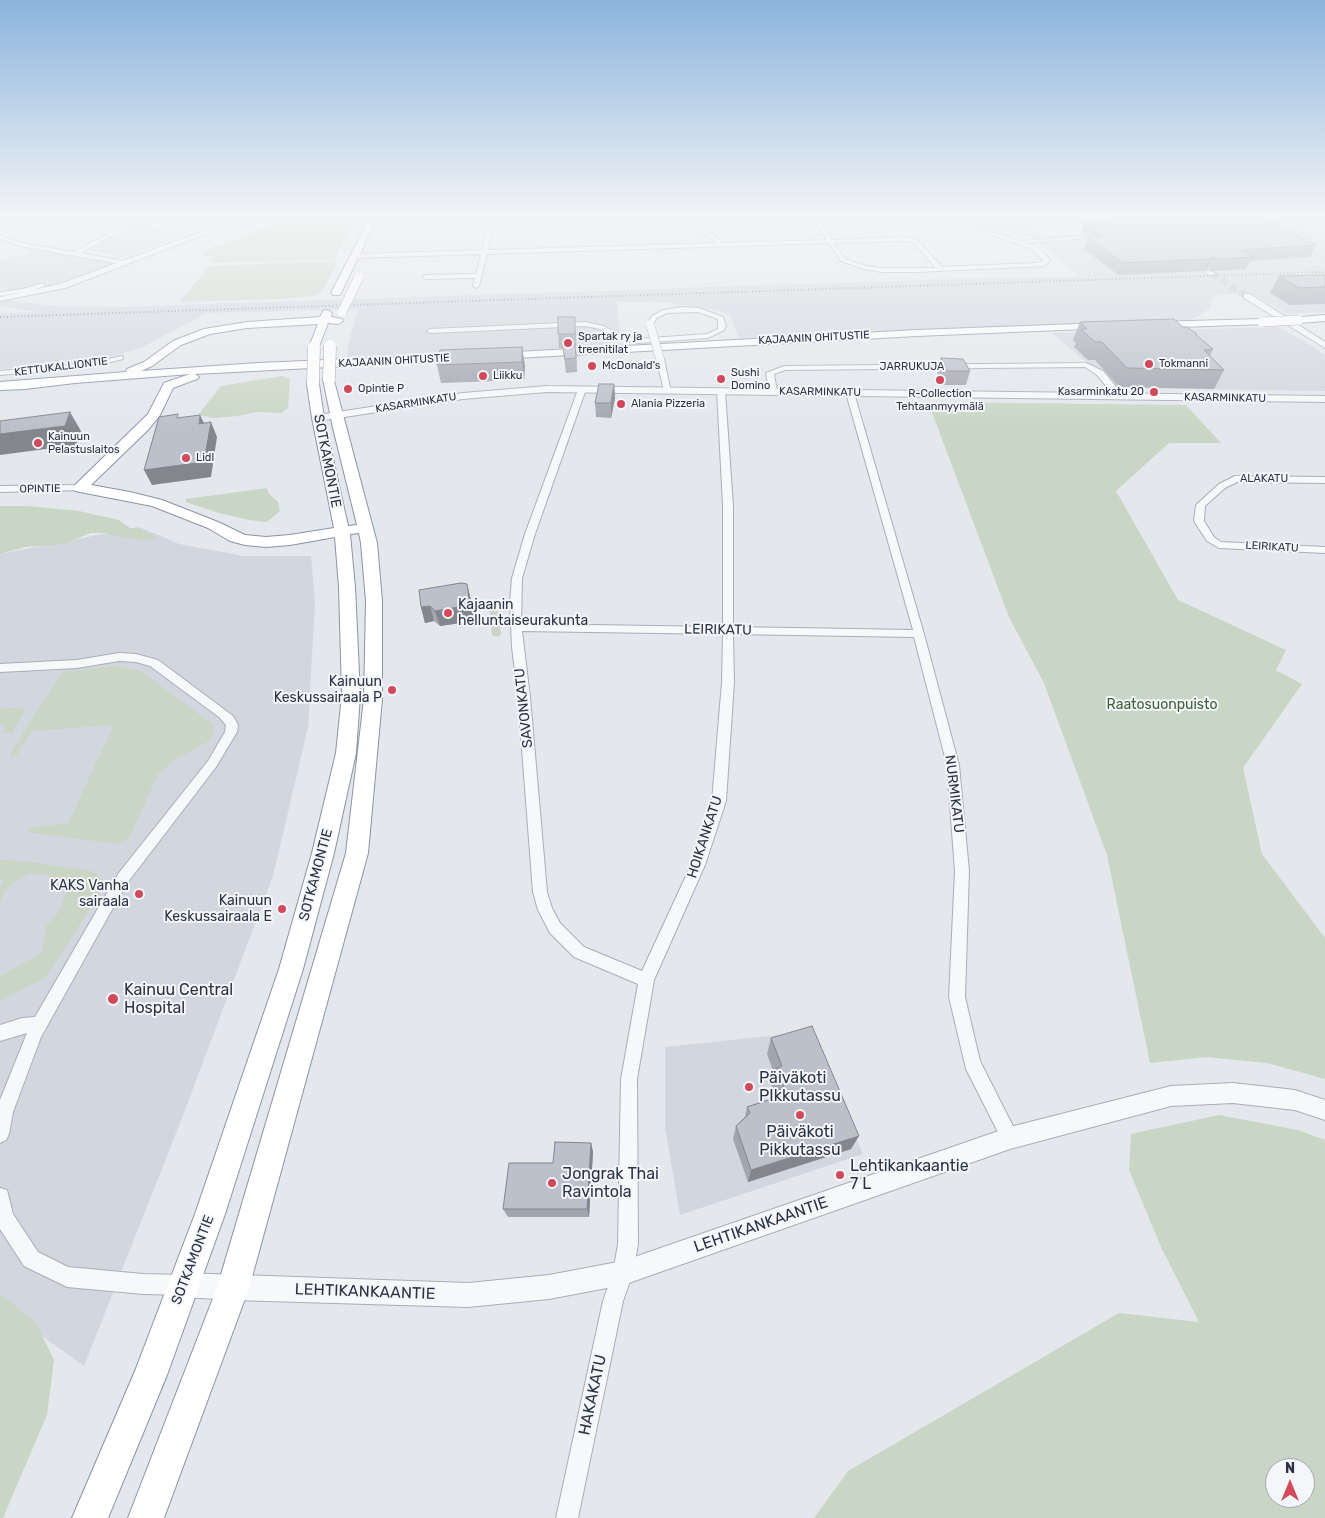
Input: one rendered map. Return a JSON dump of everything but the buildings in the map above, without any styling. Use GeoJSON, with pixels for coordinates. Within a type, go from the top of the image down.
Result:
{"type":"FeatureCollection","features":[{"type":"Feature","properties":{"kind":"highway","name":"SOTKAMONTIE"},"geometry":{"type":"LineString","coordinates":[[90,1518],[150,1375],[210,1214],[291,969],[323,853],[346,753],[351,695],[347,587],[327,417],[314,348],[324,319],[338,288]]}},
{"type":"Feature","properties":{"kind":"highway","name":"SOTKAMONTIE"},"geometry":{"type":"LineString","coordinates":[[321,382],[330,346],[353,288]]}},
{"type":"Feature","properties":{"kind":"highway"},"geometry":{"type":"LineString","coordinates":[[218,370],[179,366],[170,362],[170,356],[183,345],[209,335],[340,317]]}},
{"type":"Feature","properties":{"kind":"highway"},"geometry":{"type":"LineString","coordinates":[[1137,325],[1262,322],[1325,318]]}},
{"type":"Feature","properties":{"kind":"highway"},"geometry":{"type":"LineString","coordinates":[[118,378],[143,367],[177,343],[208,332],[239,326],[324,319]]}},
{"type":"Feature","properties":{"kind":"highway","name":"KAJAANIN OHITUSTIE"},"geometry":{"type":"LineString","coordinates":[[0,386],[302,365],[917,333],[1118,326]]}},
{"type":"Feature","properties":{"kind":"highway"},"geometry":{"type":"LineString","coordinates":[[80,488],[145,426],[167,388],[187,379],[218,370]]}},
{"type":"Feature","properties":{"kind":"highway"},"geometry":{"type":"LineString","coordinates":[[118,378],[151,380],[167,388]]}},
{"type":"Feature","properties":{"kind":"highway","name":"SOTKAMONTIE"},"geometry":{"type":"LineString","coordinates":[[146,1518],[233,1288],[357,853],[373,699],[374,601],[369,543],[364,522],[327,417]]}},
{"type":"Feature","properties":{"kind":"highway"},"geometry":{"type":"LineString","coordinates":[[80,488],[130,496],[157,503],[213,525],[235,538],[255,541],[290,540],[341,526],[364,522]]}},
{"type":"Feature","properties":{"kind":"street"},"geometry":{"type":"LineString","coordinates":[[0,294],[34,288]]}},
{"type":"Feature","properties":{"kind":"street"},"geometry":{"type":"LineString","coordinates":[[0,299],[53,288]]}},
{"type":"Feature","properties":{"kind":"street"},"geometry":{"type":"LineString","coordinates":[[1247,296],[1325,346]]}},
{"type":"Feature","properties":{"kind":"street"},"geometry":{"type":"LineString","coordinates":[[430,331],[585,324],[602,327],[619,338],[638,341],[708,336],[721,330],[723,326],[721,318],[699,310],[682,309],[665,311],[654,316],[650,324],[660,359],[668,390]]}},
{"type":"Feature","properties":{"kind":"street","name":"KETTUKALLIONTIE"},"geometry":{"type":"LineString","coordinates":[[0,373],[92,365],[121,358]]}},
{"type":"Feature","properties":{"kind":"street","name":"JARRUKUJA"},"geometry":{"type":"LineString","coordinates":[[773,392],[770,373],[784,368],[1086,365],[1100,372],[1120,397]]}},
{"type":"Feature","properties":{"kind":"street","name":"KASARMINKATU"},"geometry":{"type":"LineString","coordinates":[[327,417],[490,392],[582,389],[1325,399]]}},
{"type":"Feature","properties":{"kind":"street","name":"SAVONKATU"},"geometry":{"type":"LineString","coordinates":[[582,389],[530,534],[517,578],[515,602],[517,647],[524,697],[540,892],[545,910],[555,928],[579,952],[646,980]]}},
{"type":"Feature","properties":{"kind":"street","name":"HOIKANKATU"},"geometry":{"type":"LineString","coordinates":[[623,1273],[628,1244],[629,1079],[646,980],[698,865],[719,801],[728,682],[728,506],[721,391]]}},
{"type":"Feature","properties":{"kind":"street","name":"NURMIKATU"},"geometry":{"type":"LineString","coordinates":[[850,393],[919,634],[953,765],[962,871],[958,997],[972,1064],[1010,1138]]}},
{"type":"Feature","properties":{"kind":"street","name":"ALAKATU"},"geometry":{"type":"LineString","coordinates":[[1219,545],[1210,539],[1198,522],[1202,505],[1222,486],[1235,479],[1325,480]]}},
{"type":"Feature","properties":{"kind":"street","name":"OPINTIE"},"geometry":{"type":"LineString","coordinates":[[0,489],[80,488]]}},
{"type":"Feature","properties":{"kind":"street","name":"LEIRIKATU"},"geometry":{"type":"LineString","coordinates":[[1219,545],[1325,550]]}},
{"type":"Feature","properties":{"kind":"street","name":"LEIRIKATU"},"geometry":{"type":"LineString","coordinates":[[517,627],[919,634]]}},
{"type":"Feature","properties":{"kind":"street"},"geometry":{"type":"LineString","coordinates":[[0,668],[76,664],[119,657],[136,658],[154,663],[169,673],[224,714],[232,725],[231,732],[212,764],[123,878],[40,1024],[4,1112],[0,1134]]}},
{"type":"Feature","properties":{"kind":"street"},"geometry":{"type":"LineString","coordinates":[[0,1033],[22,1026],[40,1024]]}},
{"type":"Feature","properties":{"kind":"street","name":"LEHTIKANKAANTIE"},"geometry":{"type":"LineString","coordinates":[[184,1285],[468,1295],[549,1287],[623,1273],[1010,1138],[1171,1096],[1233,1093],[1295,1100],[1325,1110]]}},
{"type":"Feature","properties":{"kind":"street"},"geometry":{"type":"LineString","coordinates":[[0,1197],[4,1218],[31,1259],[67,1277],[143,1284],[184,1285]]}},
{"type":"Feature","properties":{"kind":"street","name":"HAKAKATU"},"geometry":{"type":"LineString","coordinates":[[567,1518],[613,1301],[623,1273]]}},
{"type":"Feature","properties":{"kind":"shaded area"},"geometry":{"type":"Polygon","coordinates":[[[4,288],[43,288],[30,291],[17,291],[4,288]]]}},
{"type":"Feature","properties":{"kind":"shaded area"},"geometry":{"type":"Polygon","coordinates":[[[687,288],[1325,288],[1325,312],[1288,314],[1252,294],[1224,294],[1216,296],[1211,301],[1212,305],[1204,313],[1186,321],[945,328],[739,338],[730,316],[717,310],[660,302],[617,302],[621,346],[347,357],[348,345],[358,309],[207,313],[141,348],[96,361],[0,369],[0,313],[39,312],[0,306],[0,299],[54,306],[118,307],[687,288]]]}},
{"type":"Feature","properties":{"kind":"shaded area"},"geometry":{"type":"Polygon","coordinates":[[[1279,327],[1314,347],[1325,356],[1325,391],[1117,388],[1052,333],[1279,327]]]}},
{"type":"Feature","properties":{"kind":"shaded area","name":"Kainuu Central Hospital"},"geometry":{"type":"Polygon","coordinates":[[[139,527],[179,544],[244,556],[311,556],[315,603],[308,727],[273,876],[180,1123],[84,1366],[0,1306],[0,554],[139,527]]]}},
{"type":"Feature","properties":{"kind":"shaded area","name":"Päiväkoti PIkkutassu"},"geometry":{"type":"Polygon","coordinates":[[[808,1032],[863,1154],[680,1215],[665,1127],[665,1047],[808,1032]]]}},
{"type":"Feature","properties":{"kind":"green space"},"geometry":{"type":"Polygon","coordinates":[[[191,288],[324,288],[314,296],[284,299],[179,302],[191,288]]]}},
{"type":"Feature","properties":{"kind":"green space"},"geometry":{"type":"Polygon","coordinates":[[[282,376],[290,379],[288,408],[281,413],[257,412],[215,418],[198,415],[221,386],[282,376]]]}},
{"type":"Feature","properties":{"kind":"green space","name":"Raatosuonpuisto"},"geometry":{"type":"Polygon","coordinates":[[[928,402],[1186,405],[1221,443],[1169,443],[1116,491],[1178,600],[1286,650],[1276,670],[1302,684],[1243,768],[1262,854],[1325,938],[1325,1079],[1267,1063],[1206,1057],[1150,1063],[1107,855],[1044,683],[1009,617],[928,402]]]}},
{"type":"Feature","properties":{"kind":"green space"},"geometry":{"type":"Polygon","coordinates":[[[267,488],[269,494],[278,502],[280,511],[267,522],[219,513],[186,502],[186,499],[267,488]]]}},
{"type":"Feature","properties":{"kind":"green space"},"geometry":{"type":"Polygon","coordinates":[[[0,506],[27,506],[79,511],[119,520],[130,528],[139,528],[157,538],[143,541],[104,533],[90,533],[64,544],[25,547],[0,554],[0,506]]]}},
{"type":"Feature","properties":{"kind":"green space"},"geometry":{"type":"Polygon","coordinates":[[[489,602],[497,602],[501,635],[497,637],[492,635],[489,602]]]}},
{"type":"Feature","properties":{"kind":"green space"},"geometry":{"type":"Polygon","coordinates":[[[116,666],[140,671],[214,725],[211,740],[173,761],[158,774],[129,838],[116,844],[28,832],[34,827],[68,823],[114,725],[32,731],[16,756],[10,754],[62,672],[116,666]]]}},
{"type":"Feature","properties":{"kind":"green space"},"geometry":{"type":"Polygon","coordinates":[[[25,707],[12,733],[3,733],[6,725],[0,725],[0,709],[25,707]]]}},
{"type":"Feature","properties":{"kind":"green space"},"geometry":{"type":"Polygon","coordinates":[[[0,860],[32,862],[92,871],[103,879],[102,890],[46,977],[0,1001],[0,976],[42,953],[46,927],[58,913],[71,881],[56,880],[44,874],[29,874],[16,881],[5,891],[0,901],[0,886],[4,879],[0,879],[0,860]]]}},
{"type":"Feature","properties":{"kind":"green space"},"geometry":{"type":"Polygon","coordinates":[[[1219,1115],[1298,1130],[1325,1140],[1325,1518],[814,1518],[848,1471],[1119,1313],[1199,1322],[1161,1247],[1129,1170],[1131,1134],[1219,1115]]]}},
{"type":"Feature","properties":{"kind":"green space"},"geometry":{"type":"Polygon","coordinates":[[[0,1294],[35,1321],[54,1360],[47,1415],[3,1518],[0,1518],[0,1294]]]}},
{"type":"Feature","properties":{"kind":"tunnel"},"geometry":{"type":"LineString","coordinates":[[1234,288],[1247,296]]}},
{"type":"Feature","properties":{"kind":"railway"},"geometry":{"type":"LineString","coordinates":[[0,317],[859,288]]}},
{"type":"Feature","properties":{"kind":"place","name":"Spartak ry ja treenitilat"},"geometry":{"type":"Point","coordinates":[568,343]}},
{"type":"Feature","properties":{"kind":"place","name":"Tokmanni"},"geometry":{"type":"Point","coordinates":[1149,364]}},
{"type":"Feature","properties":{"kind":"place","name":"McDonald's"},"geometry":{"type":"Point","coordinates":[592,366]}},
{"type":"Feature","properties":{"kind":"place","name":"Liikku"},"geometry":{"type":"Point","coordinates":[483,376]}},
{"type":"Feature","properties":{"kind":"place","name":"Sushi Domino"},"geometry":{"type":"Point","coordinates":[721,379]}},
{"type":"Feature","properties":{"kind":"place","name":"R-Collection Tehtaanmyymälä"},"geometry":{"type":"Point","coordinates":[940,380]}},
{"type":"Feature","properties":{"kind":"place","name":"Opintie P"},"geometry":{"type":"Point","coordinates":[348,389]}},
{"type":"Feature","properties":{"kind":"place","name":"Kasarminkatu 20"},"geometry":{"type":"Point","coordinates":[1154,392]}},
{"type":"Feature","properties":{"kind":"place","name":"Alania Pizzeria"},"geometry":{"type":"Point","coordinates":[621,404]}},
{"type":"Feature","properties":{"kind":"place","name":"Kainuun Pelastuslaitos"},"geometry":{"type":"Point","coordinates":[38,443]}},
{"type":"Feature","properties":{"kind":"place","name":"Lidl"},"geometry":{"type":"Point","coordinates":[186,458]}},
{"type":"Feature","properties":{"kind":"place","name":"Kajaanin helluntaiseurakunta"},"geometry":{"type":"Point","coordinates":[448,613]}},
{"type":"Feature","properties":{"kind":"place","name":"Kainuun Keskussairaala P"},"geometry":{"type":"Point","coordinates":[392,690]}},
{"type":"Feature","properties":{"kind":"place","name":"KAKS Vanha sairaala"},"geometry":{"type":"Point","coordinates":[139,894]}},
{"type":"Feature","properties":{"kind":"place","name":"Kainuun Keskussairaala E"},"geometry":{"type":"Point","coordinates":[282,909]}},
{"type":"Feature","properties":{"kind":"place","name":"Kainuu Central Hospital"},"geometry":{"type":"Point","coordinates":[113,999]}},
{"type":"Feature","properties":{"kind":"place","name":"Päiväkoti PIkkutassu"},"geometry":{"type":"Point","coordinates":[749,1087]}},
{"type":"Feature","properties":{"kind":"place","name":"Päiväkoti Pikkutassu"},"geometry":{"type":"Point","coordinates":[800,1115]}},
{"type":"Feature","properties":{"kind":"place","name":"Lehtikankaantie 7 L"},"geometry":{"type":"Point","coordinates":[840,1175]}},
{"type":"Feature","properties":{"kind":"place","name":"Jongrak Thai Ravintola"},"geometry":{"type":"Point","coordinates":[552,1183]}}]}
